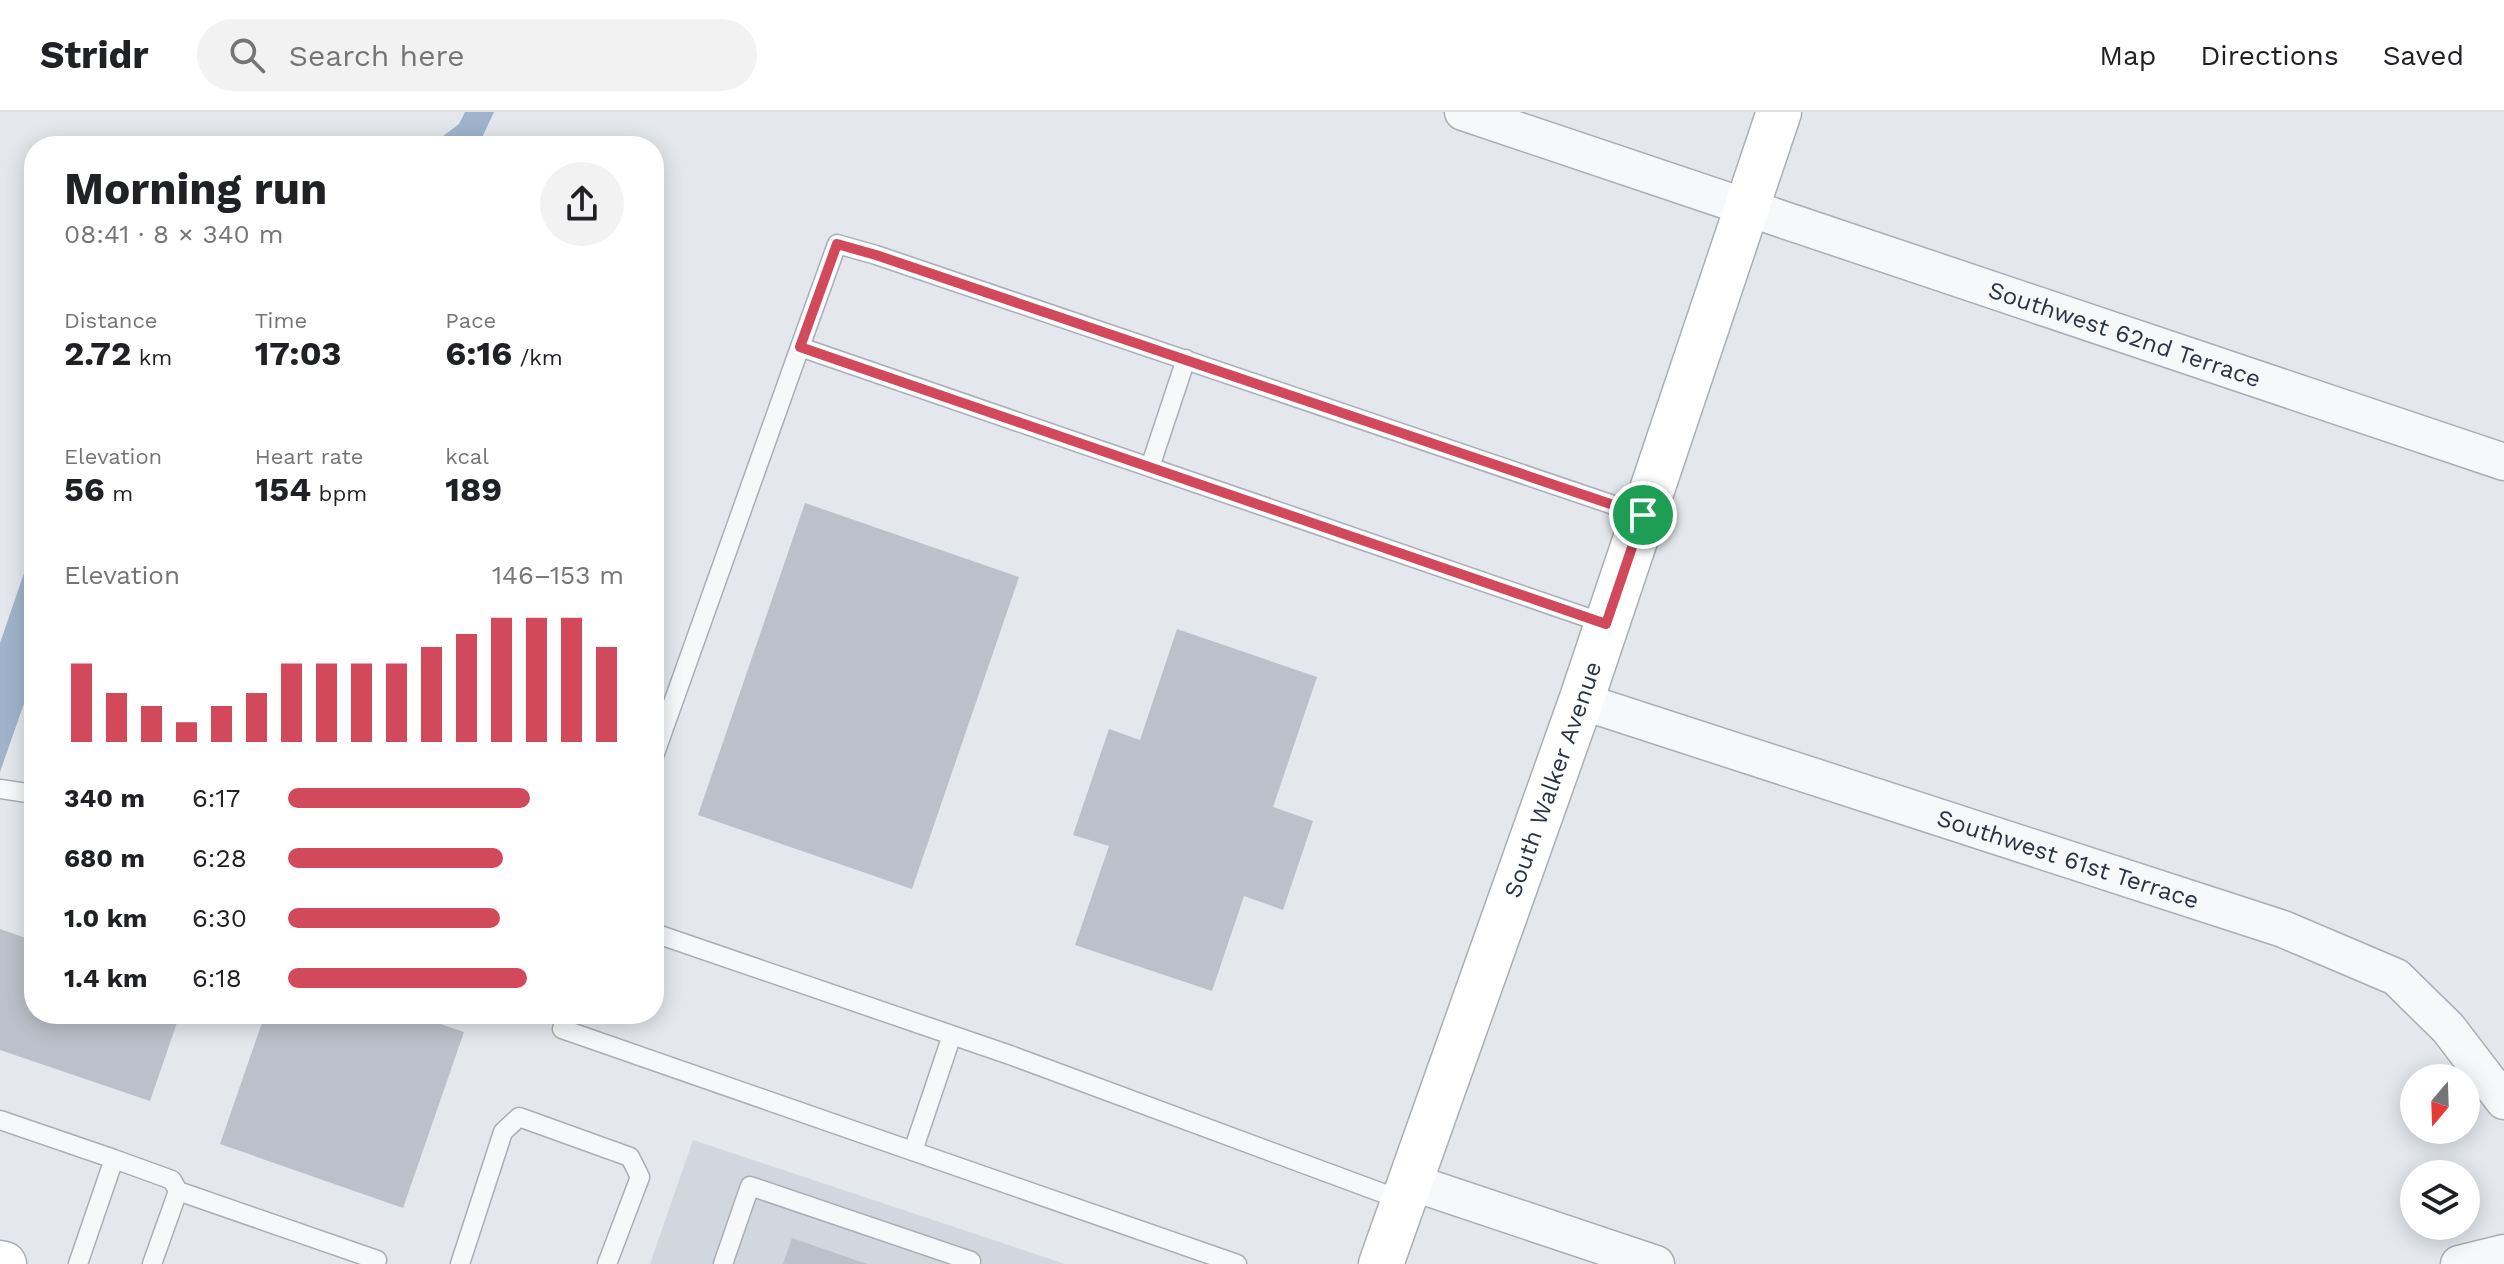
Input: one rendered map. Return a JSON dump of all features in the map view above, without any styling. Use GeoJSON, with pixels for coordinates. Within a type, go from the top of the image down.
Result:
{"type":"FeatureCollection","features":[{"type":"Feature","properties":{"kind":"main road","name":"South Walker Avenue"},"geometry":{"type":"LineString","coordinates":[[1381,1264],[1581,701],[1779,112]]}},
{"type":"Feature","properties":{"kind":"street","name":"Southwest 62nd Terrace"},"geometry":{"type":"LineString","coordinates":[[1463,112],[2504,462]]}},
{"type":"Feature","properties":{"kind":"street","name":"Southwest 61st Terrace"},"geometry":{"type":"LineString","coordinates":[[1581,701],[2283,929],[2396,977],[2448,1028],[2504,1101]]}},
{"type":"Feature","properties":{"kind":"street"},"geometry":{"type":"LineString","coordinates":[[1407,1192],[1656,1264]]}},
{"type":"Feature","properties":{"kind":"street"},"geometry":{"type":"LineString","coordinates":[[2459,1264],[2504,1253]]}},
{"type":"Feature","properties":{"kind":"lane"},"geometry":{"type":"LineString","coordinates":[[664,728],[837,244],[1643,515]]}},
{"type":"Feature","properties":{"kind":"lane"},"geometry":{"type":"LineString","coordinates":[[800,347],[1606,624]]}},
{"type":"Feature","properties":{"kind":"lane"},"geometry":{"type":"LineString","coordinates":[[1150,467],[1186,359]]}},
{"type":"Feature","properties":{"kind":"lane"},"geometry":{"type":"LineString","coordinates":[[0,789],[24,793]]}},
{"type":"Feature","properties":{"kind":"lane"},"geometry":{"type":"LineString","coordinates":[[664,936],[1407,1192]]}},
{"type":"Feature","properties":{"kind":"lane"},"geometry":{"type":"LineString","coordinates":[[563,1024],[562,1029],[1237,1264]]}},
{"type":"Feature","properties":{"kind":"lane"},"geometry":{"type":"LineString","coordinates":[[913,1151],[952,1035]]}},
{"type":"Feature","properties":{"kind":"lane"},"geometry":{"type":"LineString","coordinates":[[460,1264],[503,1132],[519,1117],[630,1157],[640,1177],[607,1264]]}},
{"type":"Feature","properties":{"kind":"lane"},"geometry":{"type":"LineString","coordinates":[[0,1120],[172,1180],[178,1191],[377,1260]]}},
{"type":"Feature","properties":{"kind":"lane"},"geometry":{"type":"LineString","coordinates":[[78,1264],[114,1159]]}},
{"type":"Feature","properties":{"kind":"lane"},"geometry":{"type":"LineString","coordinates":[[723,1264],[750,1186],[971,1261],[970,1264]]}},
{"type":"Feature","properties":{"kind":"lane"},"geometry":{"type":"LineString","coordinates":[[152,1264],[178,1191]]}},
{"type":"Feature","properties":{"kind":"shaded area"},"geometry":{"type":"Polygon","coordinates":[[[693,1140],[1065,1264],[650,1264],[693,1140]]]}},
{"type":"Feature","properties":{"kind":"water"},"geometry":{"type":"Polygon","coordinates":[[[465,112],[494,112],[483,136],[443,136],[459,124],[465,112]]]}},
{"type":"Feature","properties":{"kind":"water"},"geometry":{"type":"Polygon","coordinates":[[[24,573],[24,704],[0,772],[0,643],[24,573]]]}},
{"type":"Feature","properties":{"kind":"building"},"geometry":{"type":"Polygon","coordinates":[[[805,503],[1019,577],[912,889],[698,815],[805,503]]]}},
{"type":"Feature","properties":{"kind":"building"},"geometry":{"type":"Polygon","coordinates":[[[1177,629],[1317,677],[1273,807],[1313,821],[1283,910],[1244,896],[1212,991],[1075,945],[1109,846],[1073,835],[1109,729],[1140,740],[1177,629]]]}},
{"type":"Feature","properties":{"kind":"building"},"geometry":{"type":"Polygon","coordinates":[[[0,929],[24,937],[24,1024],[177,1024],[150,1101],[0,1050],[0,929]]]}},
{"type":"Feature","properties":{"kind":"building"},"geometry":{"type":"Polygon","coordinates":[[[262,1024],[440,1024],[464,1032],[403,1208],[220,1144],[262,1024]]]}},
{"type":"Feature","properties":{"kind":"building"},"geometry":{"type":"Polygon","coordinates":[[[792,1238],[867,1264],[783,1264],[792,1238]]]}},
{"type":"Feature","properties":{"kind":"route"},"geometry":{"type":"LineString","coordinates":[[837,244],[1643,515],[1606,624],[800,347],[837,244]]}}]}
